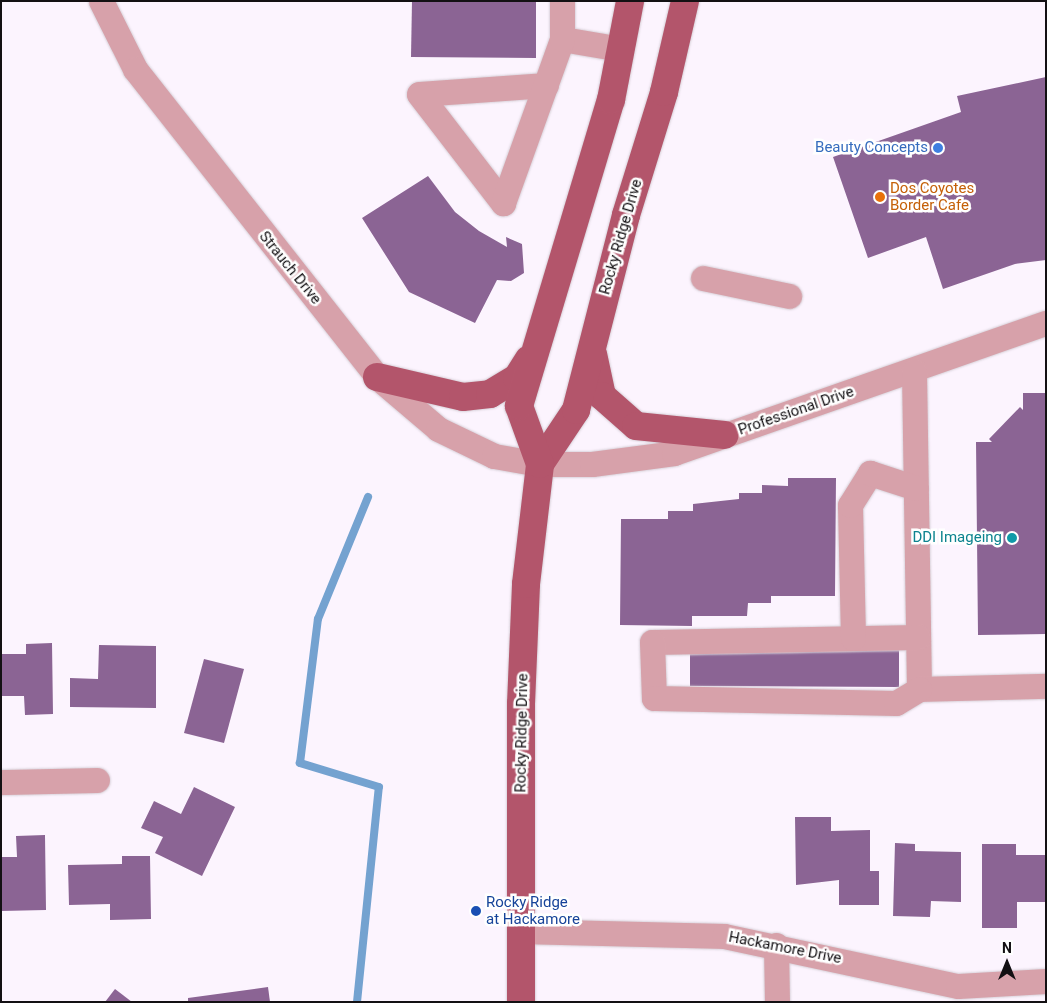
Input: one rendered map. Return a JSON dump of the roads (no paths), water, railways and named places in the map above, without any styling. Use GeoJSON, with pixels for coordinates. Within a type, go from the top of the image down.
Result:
{"type":"FeatureCollection","features":[{"type":"Feature","properties":{"kind":"main road","name":"Rocky Ridge Drive"},"geometry":{"type":"LineString","coordinates":[[521,1002],[521,704],[526,584],[540,464],[519,406],[611,100],[630,1]]}},
{"type":"Feature","properties":{"kind":"main road","name":"Rocky Ridge Drive"},"geometry":{"type":"LineString","coordinates":[[540,464],[576,410],[592,340],[664,92],[685,1]]}},
{"type":"Feature","properties":{"kind":"main road"},"geometry":{"type":"LineString","coordinates":[[592,340],[602,396],[636,426],[725,435]]}},
{"type":"Feature","properties":{"kind":"main road"},"geometry":{"type":"LineString","coordinates":[[377,377],[463,397],[490,394],[517,378],[535,350]]}},
{"type":"Feature","properties":{"kind":"street","name":"Strauch Drive"},"geometry":{"type":"LineString","coordinates":[[101,1],[135,69],[377,377],[438,429],[494,456],[540,464]]}},
{"type":"Feature","properties":{"kind":"street"},"geometry":{"type":"LineString","coordinates":[[546,85],[419,94],[503,204],[546,85],[562,38],[562,1]]}},
{"type":"Feature","properties":{"kind":"street"},"geometry":{"type":"LineString","coordinates":[[562,38],[621,49]]}},
{"type":"Feature","properties":{"kind":"street"},"geometry":{"type":"LineString","coordinates":[[704,278],[789,296]]}},
{"type":"Feature","properties":{"kind":"street","name":"Professional Drive"},"geometry":{"type":"LineString","coordinates":[[540,464],[643,460],[725,435],[914,371],[1046,323]]}},
{"type":"Feature","properties":{"kind":"street"},"geometry":{"type":"LineString","coordinates":[[914,371],[919,689]]}},
{"type":"Feature","properties":{"kind":"street"},"geometry":{"type":"LineString","coordinates":[[853,638],[850,505],[870,473],[916,488]]}},
{"type":"Feature","properties":{"kind":"street"},"geometry":{"type":"LineString","coordinates":[[918,637],[652,642],[654,698],[896,703],[919,689],[1046,686]]}},
{"type":"Feature","properties":{"kind":"street"},"geometry":{"type":"LineString","coordinates":[[1,782],[97,780]]}},
{"type":"Feature","properties":{"kind":"street","name":"Hackamore Drive"},"geometry":{"type":"LineString","coordinates":[[521,931],[655,932],[776,945],[958,986],[1046,980]]}},
{"type":"Feature","properties":{"kind":"street"},"geometry":{"type":"LineString","coordinates":[[776,945],[778,1002]]}},
{"type":"Feature","properties":{"kind":"waterway"},"geometry":{"type":"LineString","coordinates":[[357,1002],[379,787],[300,763],[318,619],[368,497]]}},
{"type":"Feature","properties":{"kind":"place","name":"Beauty Concepts"},"geometry":{"type":"Point","coordinates":[938,148]}},
{"type":"Feature","properties":{"kind":"place","name":"Dos Coyotes Border Cafe"},"geometry":{"type":"Point","coordinates":[880,197]}},
{"type":"Feature","properties":{"kind":"place","name":"DDI Imageing"},"geometry":{"type":"Point","coordinates":[1012,538]}},
{"type":"Feature","properties":{"kind":"place","name":"Rocky Ridge at Hackamore"},"geometry":{"type":"Point","coordinates":[476,911]}}]}
